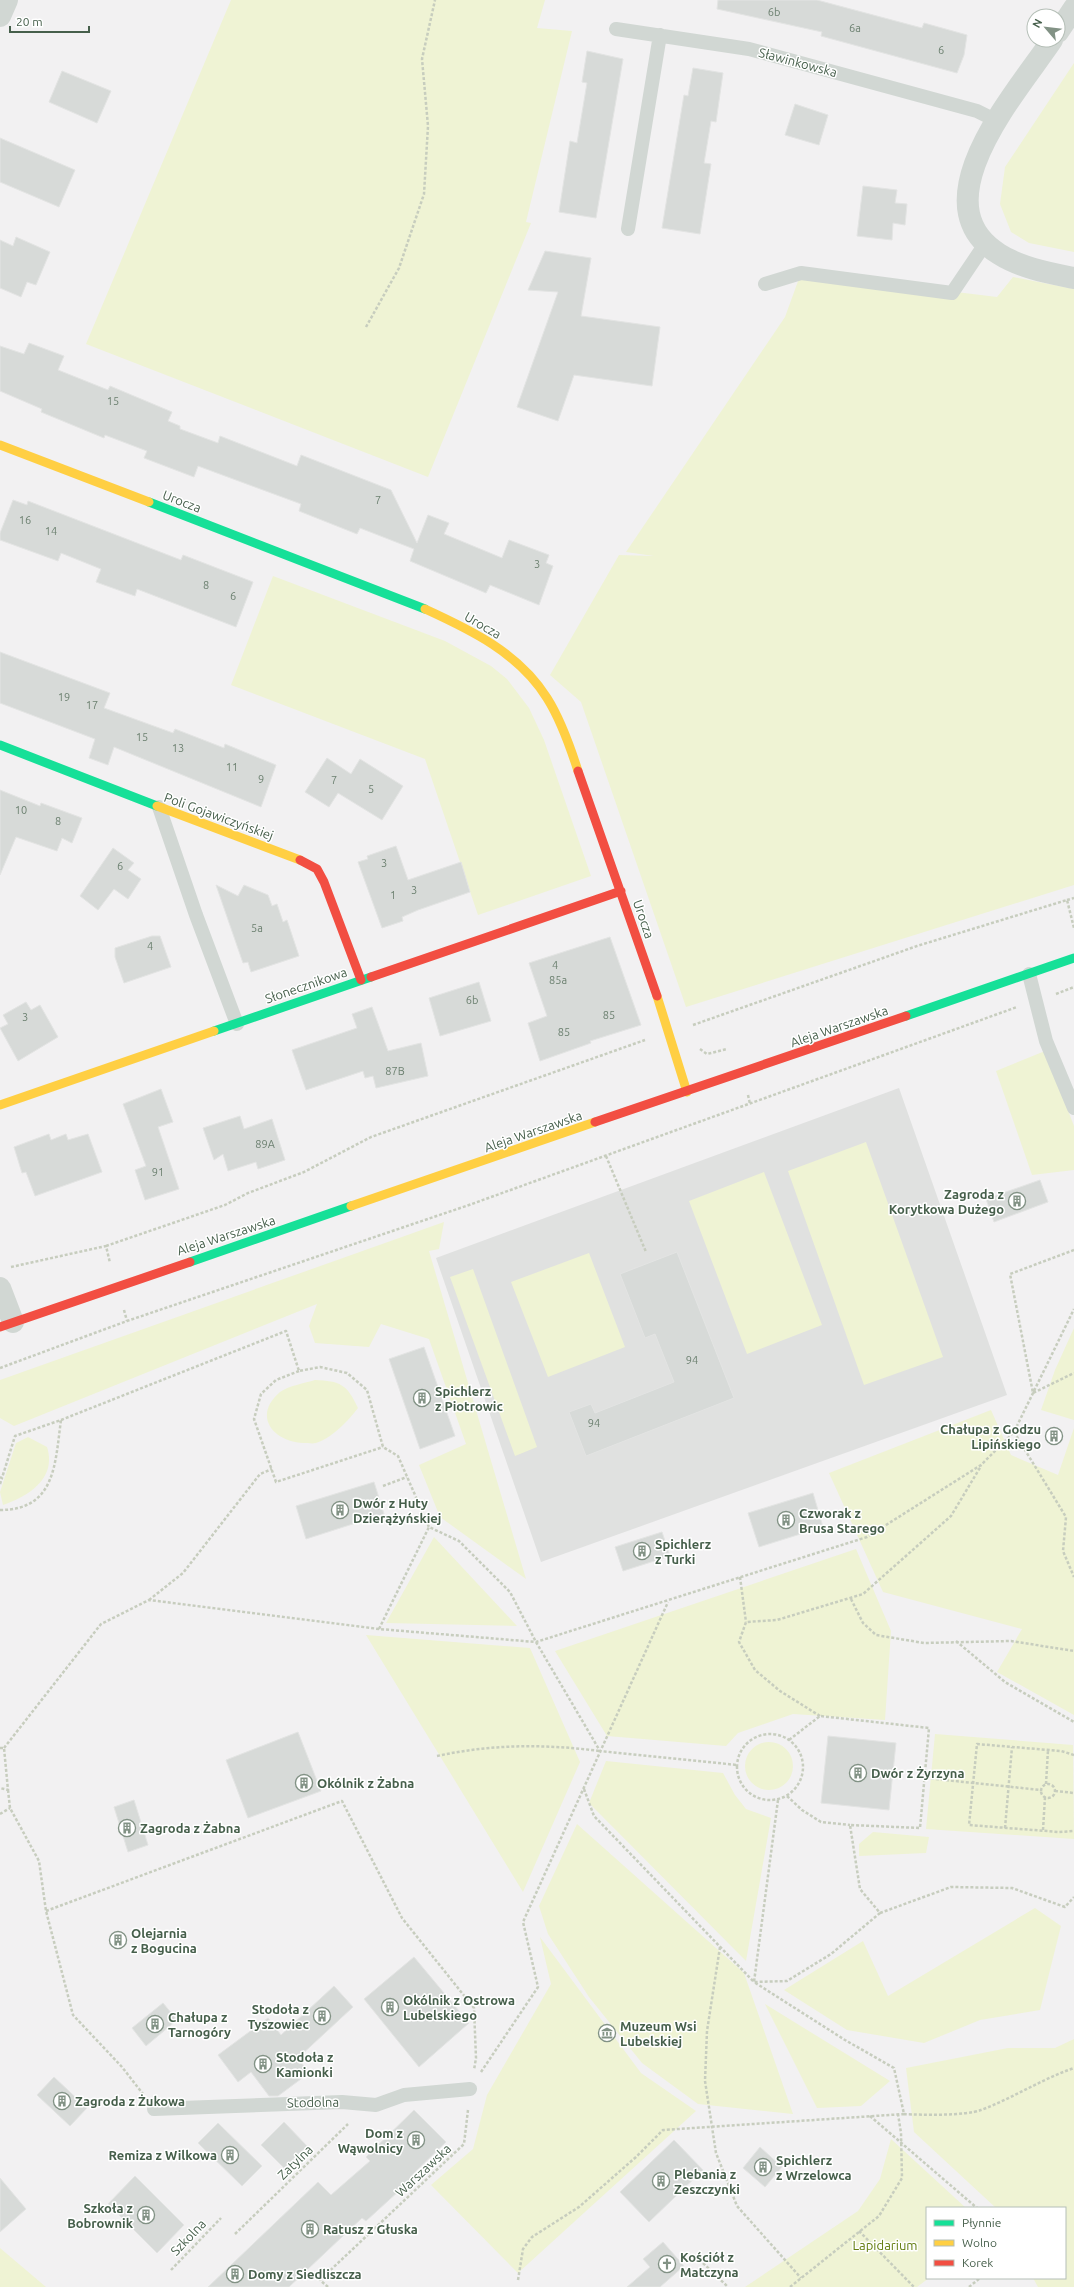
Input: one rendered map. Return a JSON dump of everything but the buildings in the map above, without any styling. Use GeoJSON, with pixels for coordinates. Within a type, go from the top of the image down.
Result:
{"type":"FeatureCollection","features":[{"type":"Feature","properties":{"kind":"street"},"geometry":{"type":"LineString","coordinates":[[0,16],[7,0]]}},
{"type":"Feature","properties":{"kind":"street"},"geometry":{"type":"LineString","coordinates":[[1066,20],[1074,8]]}},
{"type":"Feature","properties":{"kind":"street"},"geometry":{"type":"LineString","coordinates":[[1046,48],[996,121],[980,151],[973,170],[966,206],[970,221],[985,244],[1011,261],[1074,278]]}},
{"type":"Feature","properties":{"kind":"street","name":"Urocza"},"geometry":{"type":"LineString","coordinates":[[0,445],[406,600],[455,624],[494,646],[519,665],[538,684],[554,708],[567,738],[621,890],[669,1032],[687,1092]]}},
{"type":"Feature","properties":{"kind":"street","name":"Poli Gojawiczyńskiej"},"geometry":{"type":"LineString","coordinates":[[0,745],[159,807],[304,861],[317,869],[324,882],[361,980]]}},
{"type":"Feature","properties":{"kind":"street","name":"Słonecznikowa"},"geometry":{"type":"LineString","coordinates":[[0,1105],[621,890]]}},
{"type":"Feature","properties":{"kind":"street","name":"Aleja Warszawska"},"geometry":{"type":"LineString","coordinates":[[6,1324],[687,1092],[1074,958]]}},
{"type":"Feature","properties":{"kind":"street"},"geometry":{"type":"LineString","coordinates":[[2,1278],[6,1324]]}},
{"type":"Feature","properties":{"kind":"lane","name":"Sławinkowska"},"geometry":{"type":"LineString","coordinates":[[616,29],[749,49],[978,111],[996,121]]}},
{"type":"Feature","properties":{"kind":"lane"},"geometry":{"type":"LineString","coordinates":[[628,229],[660,35]]}},
{"type":"Feature","properties":{"kind":"lane"},"geometry":{"type":"LineString","coordinates":[[766,284],[801,274],[952,293],[985,244]]}},
{"type":"Feature","properties":{"kind":"lane"},"geometry":{"type":"LineString","coordinates":[[159,807],[196,915],[237,1024]]}},
{"type":"Feature","properties":{"kind":"lane"},"geometry":{"type":"LineString","coordinates":[[1029,974],[1037,1000],[1046,1041],[1074,1108]]}},
{"type":"Feature","properties":{"kind":"lane","name":"Stodolna"},"geometry":{"type":"LineString","coordinates":[[154,2109],[342,2102],[376,2105],[404,2095],[470,2089]]}},
{"type":"Feature","properties":{"kind":"path"},"geometry":{"type":"LineString","coordinates":[[366,327],[399,268],[424,194],[428,126],[422,59],[435,0]]}},
{"type":"Feature","properties":{"kind":"path"},"geometry":{"type":"LineString","coordinates":[[2,1278],[106,1246],[225,1205],[248,1193],[304,1172],[370,1137],[917,946],[1074,898]]}},
{"type":"Feature","properties":{"kind":"path"},"geometry":{"type":"LineString","coordinates":[[1067,900],[1074,928]]}},
{"type":"Feature","properties":{"kind":"path"},"geometry":{"type":"LineString","coordinates":[[0,1368],[127,1321],[469,1205],[1074,988]]}},
{"type":"Feature","properties":{"kind":"path"},"geometry":{"type":"LineString","coordinates":[[697,1046],[707,1054],[734,1047],[750,1104]]}},
{"type":"Feature","properties":{"kind":"path"},"geometry":{"type":"LineString","coordinates":[[606,1156],[646,1252]]}},
{"type":"Feature","properties":{"kind":"path"},"geometry":{"type":"LineString","coordinates":[[106,1246],[127,1321]]}},
{"type":"Feature","properties":{"kind":"path"},"geometry":{"type":"LineString","coordinates":[[1033,1393],[1010,1274],[1074,1250]]}},
{"type":"Feature","properties":{"kind":"path"},"geometry":{"type":"LineString","coordinates":[[149,1600],[379,1629],[536,1642],[668,1602],[740,1577],[867,1537],[981,1465],[1014,1432],[1074,1309]]}},
{"type":"Feature","properties":{"kind":"path"},"geometry":{"type":"LineString","coordinates":[[0,1484],[15,1436],[61,1420],[286,1331],[299,1371]]}},
{"type":"Feature","properties":{"kind":"path"},"geometry":{"type":"LineString","coordinates":[[383,1447],[276,1482],[254,1419],[261,1394],[276,1380],[299,1371],[320,1366],[347,1372],[367,1390],[383,1447],[398,1456],[429,1528],[459,1541],[510,1592],[536,1642],[600,1751]]}},
{"type":"Feature","properties":{"kind":"path"},"geometry":{"type":"LineString","coordinates":[[1033,1393],[1074,1373]]}},
{"type":"Feature","properties":{"kind":"path"},"geometry":{"type":"LineString","coordinates":[[0,1510],[13,1510],[33,1503],[48,1486],[55,1463],[61,1420]]}},
{"type":"Feature","properties":{"kind":"path"},"geometry":{"type":"LineString","coordinates":[[1014,1432],[1066,1517],[1063,1551],[1074,1577]]}},
{"type":"Feature","properties":{"kind":"path"},"geometry":{"type":"LineString","coordinates":[[746,1622],[777,1620],[864,1594],[951,1516],[981,1465]]}},
{"type":"Feature","properties":{"kind":"path"},"geometry":{"type":"LineString","coordinates":[[154,2109],[122,2067],[73,2015],[46,1911],[39,1861],[10,1808],[2,1748],[101,1624],[149,1600],[183,1573],[260,1474],[272,1469]]}},
{"type":"Feature","properties":{"kind":"path"},"geometry":{"type":"LineString","coordinates":[[383,1486],[407,1477]]}},
{"type":"Feature","properties":{"kind":"path"},"geometry":{"type":"LineString","coordinates":[[379,1629],[429,1528]]}},
{"type":"Feature","properties":{"kind":"path"},"geometry":{"type":"LineString","coordinates":[[740,1577],[746,1622],[739,1642],[755,1670],[780,1691],[820,1716],[929,1728],[926,1778],[920,1828],[850,1825],[821,1822],[802,1810],[787,1796]]}},
{"type":"Feature","properties":{"kind":"path"},"geometry":{"type":"LineString","coordinates":[[851,1599],[863,1623],[876,1635],[924,1642],[1011,1641],[1074,1651]]}},
{"type":"Feature","properties":{"kind":"path","name":"Warszawska"},"geometry":{"type":"LineString","coordinates":[[328,2287],[320,2280],[464,2144],[470,2089],[538,1987],[523,1922],[668,1602]]}},
{"type":"Feature","properties":{"kind":"path"},"geometry":{"type":"LineString","coordinates":[[955,1641],[1005,1682],[1074,1722]]}},
{"type":"Feature","properties":{"kind":"path"},"geometry":{"type":"LineString","coordinates":[[789,1740],[820,1716]]}},
{"type":"Feature","properties":{"kind":"path"},"geometry":{"type":"LineString","coordinates":[[770,1734],[789,1740],[798,1747],[804,1768],[802,1780],[796,1789],[787,1796],[778,1800],[758,1798],[748,1793],[737,1775],[737,1765],[739,1755],[752,1739],[770,1734]]}},
{"type":"Feature","properties":{"kind":"path"},"geometry":{"type":"LineString","coordinates":[[1074,1755],[1061,1751],[976,1744],[969,1825],[1074,1831]]}},
{"type":"Feature","properties":{"kind":"path"},"geometry":{"type":"LineString","coordinates":[[437,1756],[472,1748],[554,1745],[737,1765]]}},
{"type":"Feature","properties":{"kind":"path"},"geometry":{"type":"LineString","coordinates":[[1004,1828],[1012,1747]]}},
{"type":"Feature","properties":{"kind":"path"},"geometry":{"type":"LineString","coordinates":[[1041,1790],[1046,1784],[1048,1750]]}},
{"type":"Feature","properties":{"kind":"path"},"geometry":{"type":"LineString","coordinates":[[926,1778],[1041,1790]]}},
{"type":"Feature","properties":{"kind":"path"},"geometry":{"type":"LineString","coordinates":[[1046,1784],[1052,1785],[1055,1791]]}},
{"type":"Feature","properties":{"kind":"path"},"geometry":{"type":"LineString","coordinates":[[0,1788],[8,1790]]}},
{"type":"Feature","properties":{"kind":"path"},"geometry":{"type":"LineString","coordinates":[[584,1789],[594,1816],[754,1982],[845,2040],[894,2068],[904,2114]]}},
{"type":"Feature","properties":{"kind":"path"},"geometry":{"type":"LineString","coordinates":[[1041,1790],[1045,1797],[1043,1830]]}},
{"type":"Feature","properties":{"kind":"path"},"geometry":{"type":"LineString","coordinates":[[1055,1791],[1074,1793]]}},
{"type":"Feature","properties":{"kind":"path"},"geometry":{"type":"LineString","coordinates":[[1045,1797],[1052,1796],[1055,1791]]}},
{"type":"Feature","properties":{"kind":"path"},"geometry":{"type":"LineString","coordinates":[[754,1982],[778,1800]]}},
{"type":"Feature","properties":{"kind":"path"},"geometry":{"type":"LineString","coordinates":[[46,1911],[342,1802],[402,1918],[474,2008],[476,2058],[470,2089]]}},
{"type":"Feature","properties":{"kind":"path"},"geometry":{"type":"LineString","coordinates":[[0,1814],[10,1808]]}},
{"type":"Feature","properties":{"kind":"path"},"geometry":{"type":"LineString","coordinates":[[850,1825],[860,1889],[880,1913]]}},
{"type":"Feature","properties":{"kind":"path"},"geometry":{"type":"LineString","coordinates":[[754,1982],[787,1981],[831,1954],[880,1913],[950,1887],[1012,1888],[1065,1907],[1074,1897]]}},
{"type":"Feature","properties":{"kind":"path"},"geometry":{"type":"LineString","coordinates":[[720,1946],[707,2031],[705,2081],[716,2153],[737,2206],[801,2278]]}},
{"type":"Feature","properties":{"kind":"path"},"geometry":{"type":"LineString","coordinates":[[518,2280],[523,2249],[532,2236],[579,2207],[636,2157],[663,2130],[870,2115],[925,2115],[979,2110],[1049,2077],[1074,2068]]}},
{"type":"Feature","properties":{"kind":"path","name":"Zatylna"},"geometry":{"type":"LineString","coordinates":[[235,2234],[369,2104]]}},
{"type":"Feature","properties":{"kind":"path"},"geometry":{"type":"LineString","coordinates":[[790,2287],[879,2216],[902,2178],[901,2142],[898,2114]]}},
{"type":"Feature","properties":{"kind":"path"},"geometry":{"type":"LineString","coordinates":[[870,2115],[976,2207]]}},
{"type":"Feature","properties":{"kind":"path","name":"Szkolna"},"geometry":{"type":"LineString","coordinates":[[170,2270],[221,2218]]}},
{"type":"Feature","properties":{"kind":"path"},"geometry":{"type":"LineString","coordinates":[[859,2231],[914,2287]]}},
{"type":"Feature","properties":{"kind":"path"},"geometry":{"type":"LineString","coordinates":[[703,2263],[728,2287]]}},
{"type":"Feature","properties":{"kind":"path"},"geometry":{"type":"LineString","coordinates":[[969,2287],[979,2279]]}},
{"type":"Feature","properties":{"kind":"shaded area"},"geometry":{"type":"Polygon","coordinates":[[[899,1088],[1007,1395],[541,1562],[436,1258],[899,1088]]]}},
{"type":"Feature","properties":{"kind":"green space"},"geometry":{"type":"Polygon","coordinates":[[[231,0],[545,0],[537,28],[572,31],[526,222],[531,223],[428,477],[86,344],[231,0]]]}},
{"type":"Feature","properties":{"kind":"green space"},"geometry":{"type":"Polygon","coordinates":[[[1074,63],[1074,252],[1029,243],[1011,232],[1000,204],[1005,167],[1074,63]]]}},
{"type":"Feature","properties":{"kind":"green space"},"geometry":{"type":"Polygon","coordinates":[[[801,273],[997,297],[1013,277],[1074,289],[1074,885],[686,1007],[581,702],[550,675],[619,555],[654,556],[626,552],[785,317],[801,273]]]}},
{"type":"Feature","properties":{"kind":"green space"},"geometry":{"type":"Polygon","coordinates":[[[273,576],[445,641],[491,666],[507,679],[529,708],[544,740],[591,876],[478,915],[425,759],[231,685],[273,576]]]}},
{"type":"Feature","properties":{"kind":"green space"},"geometry":{"type":"Polygon","coordinates":[[[1045,1051],[1074,1126],[1074,1170],[1032,1175],[996,1071],[1045,1051]]]}},
{"type":"Feature","properties":{"kind":"green space"},"geometry":{"type":"Polygon","coordinates":[[[866,1142],[943,1357],[864,1385],[788,1171],[866,1142]]]}},
{"type":"Feature","properties":{"kind":"green space"},"geometry":{"type":"Polygon","coordinates":[[[764,1172],[822,1325],[747,1354],[689,1201],[764,1172]]]}},
{"type":"Feature","properties":{"kind":"green space"},"geometry":{"type":"Polygon","coordinates":[[[444,1222],[439,1249],[429,1251],[526,1579],[440,1517],[419,1465],[466,1444],[429,1339],[381,1324],[369,1347],[315,1343],[309,1326],[317,1304],[14,1426],[0,1418],[0,1380],[444,1222]]]}},
{"type":"Feature","properties":{"kind":"green space"},"geometry":{"type":"Polygon","coordinates":[[[589,1253],[625,1347],[548,1377],[511,1282],[589,1253]]]}},
{"type":"Feature","properties":{"kind":"green space"},"geometry":{"type":"Polygon","coordinates":[[[473,1269],[537,1447],[515,1456],[450,1277],[473,1269]]]}},
{"type":"Feature","properties":{"kind":"green space"},"geometry":{"type":"Polygon","coordinates":[[[1074,1328],[1074,1420],[1041,1410],[1055,1370],[1074,1328]]]}},
{"type":"Feature","properties":{"kind":"green space"},"geometry":{"type":"Polygon","coordinates":[[[315,1380],[331,1381],[342,1385],[350,1394],[358,1408],[350,1418],[328,1438],[322,1441],[315,1443],[293,1442],[275,1433],[267,1418],[268,1410],[272,1401],[283,1390],[315,1380]]]}},
{"type":"Feature","properties":{"kind":"green space"},"geometry":{"type":"Polygon","coordinates":[[[991,1410],[1011,1455],[1058,1475],[1074,1428],[1074,1715],[997,1672],[1022,1629],[883,1592],[829,1473],[991,1410]]]}},
{"type":"Feature","properties":{"kind":"green space"},"geometry":{"type":"Polygon","coordinates":[[[28,1437],[47,1447],[49,1458],[48,1468],[44,1477],[31,1491],[3,1505],[0,1492],[16,1443],[28,1437]]]}},
{"type":"Feature","properties":{"kind":"green space"},"geometry":{"type":"Polygon","coordinates":[[[434,1537],[517,1626],[386,1623],[434,1537]]]}},
{"type":"Feature","properties":{"kind":"green space"},"geometry":{"type":"Polygon","coordinates":[[[856,1549],[891,1631],[885,1720],[793,1714],[738,1733],[726,1746],[607,1736],[555,1651],[856,1549]]]}},
{"type":"Feature","properties":{"kind":"green space"},"geometry":{"type":"Polygon","coordinates":[[[366,1635],[530,1648],[580,1762],[523,1892],[366,1635]]]}},
{"type":"Feature","properties":{"kind":"green space"},"geometry":{"type":"Polygon","coordinates":[[[935,1734],[1073,1745],[1074,1839],[926,1829],[935,1734]]]}},
{"type":"Feature","properties":{"kind":"green space"},"geometry":{"type":"Polygon","coordinates":[[[769,1742],[778,1744],[786,1749],[791,1757],[793,1766],[791,1775],[786,1783],[778,1788],[769,1790],[760,1788],[752,1783],[747,1775],[745,1766],[747,1757],[752,1749],[760,1744],[769,1742]]]}},
{"type":"Feature","properties":{"kind":"green space"},"geometry":{"type":"Polygon","coordinates":[[[606,1761],[723,1773],[735,1795],[746,1809],[771,1818],[746,1961],[589,1803],[606,1761]]]}},
{"type":"Feature","properties":{"kind":"green space"},"geometry":{"type":"Polygon","coordinates":[[[577,1824],[744,1973],[793,2114],[698,2104],[642,2063],[589,1997],[548,1934],[539,1906],[577,1824]]]}},
{"type":"Feature","properties":{"kind":"green space"},"geometry":{"type":"Polygon","coordinates":[[[873,1832],[929,1837],[926,1853],[859,1856],[859,1844],[873,1832]]]}},
{"type":"Feature","properties":{"kind":"green space"},"geometry":{"type":"Polygon","coordinates":[[[1035,1908],[1061,1926],[1040,2010],[980,2020],[924,2043],[847,2030],[784,1990],[863,1941],[888,1996],[1035,1908]]]}},
{"type":"Feature","properties":{"kind":"green space"},"geometry":{"type":"Polygon","coordinates":[[[540,1937],[641,2073],[696,2111],[518,2273],[431,2185],[473,2149],[487,2095],[551,1984],[540,1937]]]}},
{"type":"Feature","properties":{"kind":"green space"},"geometry":{"type":"Polygon","coordinates":[[[765,2004],[890,2081],[861,2106],[817,2108],[765,2004]]]}},
{"type":"Feature","properties":{"kind":"green space"},"geometry":{"type":"Polygon","coordinates":[[[1074,2039],[1074,2287],[1038,2287],[1034,2279],[1066,2279],[1066,2207],[995,2207],[914,2132],[906,2068],[1008,2048],[1055,2048],[1074,2039]]]}},
{"type":"Feature","properties":{"kind":"green space","name":"Lapidarium"},"geometry":{"type":"Polygon","coordinates":[[[891,2139],[965,2207],[926,2207],[926,2279],[928,2279],[917,2287],[745,2287],[858,2211],[880,2179],[891,2139]]]}},
{"type":"Feature","properties":{"kind":"green space"},"geometry":{"type":"Polygon","coordinates":[[[0,2248],[46,2287],[0,2287],[0,2248]]]}},
{"type":"Feature","properties":{"kind":"traffic: fast"},"geometry":{"type":"LineString","coordinates":[[149,502],[425,609]]}},
{"type":"Feature","properties":{"kind":"traffic: fast"},"geometry":{"type":"LineString","coordinates":[[0,745],[157,806]]}},
{"type":"Feature","properties":{"kind":"traffic: fast"},"geometry":{"type":"LineString","coordinates":[[906,1016],[1074,958]]}},
{"type":"Feature","properties":{"kind":"traffic: fast"},"geometry":{"type":"LineString","coordinates":[[214,1031],[371,977]]}},
{"type":"Feature","properties":{"kind":"traffic: fast"},"geometry":{"type":"LineString","coordinates":[[190,1262],[351,1206]]}},
{"type":"Feature","properties":{"kind":"traffic: slow"},"geometry":{"type":"LineString","coordinates":[[0,445],[149,502]]}},
{"type":"Feature","properties":{"kind":"traffic: slow"},"geometry":{"type":"LineString","coordinates":[[425,609],[460,625],[493,644],[523,668],[536,682],[557,715],[578,771]]}},
{"type":"Feature","properties":{"kind":"traffic: slow"},"geometry":{"type":"LineString","coordinates":[[157,806],[300,860]]}},
{"type":"Feature","properties":{"kind":"traffic: slow"},"geometry":{"type":"LineString","coordinates":[[657,996],[687,1092]]}},
{"type":"Feature","properties":{"kind":"traffic: slow"},"geometry":{"type":"LineString","coordinates":[[0,1105],[214,1031]]}},
{"type":"Feature","properties":{"kind":"traffic: slow"},"geometry":{"type":"LineString","coordinates":[[351,1206],[595,1122]]}},
{"type":"Feature","properties":{"kind":"traffic: jam"},"geometry":{"type":"LineString","coordinates":[[578,771],[657,996]]}},
{"type":"Feature","properties":{"kind":"traffic: jam"},"geometry":{"type":"LineString","coordinates":[[300,860],[317,869],[324,882],[361,980]]}},
{"type":"Feature","properties":{"kind":"traffic: jam"},"geometry":{"type":"LineString","coordinates":[[371,977],[621,891]]}},
{"type":"Feature","properties":{"kind":"traffic: jam"},"geometry":{"type":"LineString","coordinates":[[595,1122],[906,1016]]}},
{"type":"Feature","properties":{"kind":"traffic: jam"},"geometry":{"type":"LineString","coordinates":[[0,1327],[190,1262]]}},
{"type":"Feature","properties":{"kind":"place","name":"Zagroda z Korytkowa Dużego"},"geometry":{"type":"Point","coordinates":[1017,1201]}},
{"type":"Feature","properties":{"kind":"place","name":"Spichlerz z Piotrowic"},"geometry":{"type":"Point","coordinates":[422,1398]}},
{"type":"Feature","properties":{"kind":"place","name":"Chałupa z Godzu Lipińskiego"},"geometry":{"type":"Point","coordinates":[1054,1436]}},
{"type":"Feature","properties":{"kind":"place","name":"Dwór z Huty Dzierążyńskiej"},"geometry":{"type":"Point","coordinates":[340,1510]}},
{"type":"Feature","properties":{"kind":"place","name":"Czworak z Brusa Starego"},"geometry":{"type":"Point","coordinates":[786,1520]}},
{"type":"Feature","properties":{"kind":"place","name":"Spichlerz z Turki"},"geometry":{"type":"Point","coordinates":[642,1551]}},
{"type":"Feature","properties":{"kind":"place","name":"Dwór z Żyrzyna"},"geometry":{"type":"Point","coordinates":[858,1773]}},
{"type":"Feature","properties":{"kind":"place","name":"Okólnik z Żabna"},"geometry":{"type":"Point","coordinates":[304,1783]}},
{"type":"Feature","properties":{"kind":"place","name":"Zagroda z Żabna"},"geometry":{"type":"Point","coordinates":[127,1828]}},
{"type":"Feature","properties":{"kind":"place","name":"Olejarnia z Bogucina"},"geometry":{"type":"Point","coordinates":[118,1940]}},
{"type":"Feature","properties":{"kind":"place","name":"Okólnik z Ostrowa Lubelskiego"},"geometry":{"type":"Point","coordinates":[390,2007]}},
{"type":"Feature","properties":{"kind":"place","name":"Stodoła z Tyszowiec"},"geometry":{"type":"Point","coordinates":[322,2016]}},
{"type":"Feature","properties":{"kind":"place","name":"Chałupa z Tarnogóry"},"geometry":{"type":"Point","coordinates":[155,2024]}},
{"type":"Feature","properties":{"kind":"place","name":"Muzeum Wsi Lubelskiej"},"geometry":{"type":"Point","coordinates":[607,2033]}},
{"type":"Feature","properties":{"kind":"place","name":"Stodoła z Kamionki"},"geometry":{"type":"Point","coordinates":[263,2064]}},
{"type":"Feature","properties":{"kind":"place","name":"Zagroda z Żukowa"},"geometry":{"type":"Point","coordinates":[62,2101]}},
{"type":"Feature","properties":{"kind":"place","name":"Dom z Wąwolnicy"},"geometry":{"type":"Point","coordinates":[416,2140]}},
{"type":"Feature","properties":{"kind":"place","name":"Remiza z Wilkowa"},"geometry":{"type":"Point","coordinates":[230,2155]}},
{"type":"Feature","properties":{"kind":"place","name":"Spichlerz z Wrzelowca"},"geometry":{"type":"Point","coordinates":[763,2167]}},
{"type":"Feature","properties":{"kind":"place","name":"Plebania z Zeszczynki"},"geometry":{"type":"Point","coordinates":[661,2181]}},
{"type":"Feature","properties":{"kind":"place","name":"Szkoła z Bobrownik"},"geometry":{"type":"Point","coordinates":[146,2215]}},
{"type":"Feature","properties":{"kind":"place","name":"Ratusz z Głuska"},"geometry":{"type":"Point","coordinates":[310,2229]}},
{"type":"Feature","properties":{"kind":"place","name":"Kościół z Matczyna"},"geometry":{"type":"Point","coordinates":[667,2264]}},
{"type":"Feature","properties":{"kind":"place","name":"Domy z Siedliszcza"},"geometry":{"type":"Point","coordinates":[235,2274]}}]}
